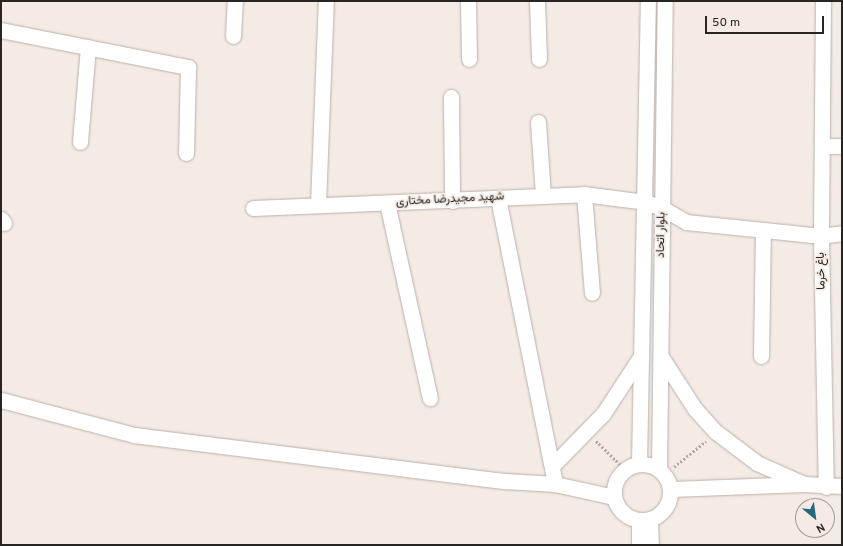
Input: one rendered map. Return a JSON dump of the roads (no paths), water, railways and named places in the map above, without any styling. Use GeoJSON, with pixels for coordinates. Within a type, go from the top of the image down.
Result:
{"type":"FeatureCollection","features":[{"type":"Feature","properties":{"kind":"street"},"geometry":{"type":"LineString","coordinates":[[233,36],[235,1]]}},
{"type":"Feature","properties":{"kind":"street"},"geometry":{"type":"LineString","coordinates":[[318,205],[326,1]]}},
{"type":"Feature","properties":{"kind":"street"},"geometry":{"type":"LineString","coordinates":[[468,1],[469,59]]}},
{"type":"Feature","properties":{"kind":"street"},"geometry":{"type":"LineString","coordinates":[[537,1],[539,59]]}},
{"type":"Feature","properties":{"kind":"street","name":"بلوار اتحاد"},"geometry":{"type":"LineString","coordinates":[[632,466],[643,354],[648,1]]}},
{"type":"Feature","properties":{"kind":"street","name":"بلوار اتحاد"},"geometry":{"type":"LineString","coordinates":[[659,469],[665,1]]}},
{"type":"Feature","properties":{"kind":"street"},"geometry":{"type":"LineString","coordinates":[[823,1],[821,236],[842,233]]}},
{"type":"Feature","properties":{"kind":"street"},"geometry":{"type":"LineString","coordinates":[[1,30],[188,67],[186,153]]}},
{"type":"Feature","properties":{"kind":"street"},"geometry":{"type":"LineString","coordinates":[[80,142],[88,47]]}},
{"type":"Feature","properties":{"kind":"street"},"geometry":{"type":"LineString","coordinates":[[451,97],[452,201]]}},
{"type":"Feature","properties":{"kind":"street"},"geometry":{"type":"LineString","coordinates":[[538,122],[543,195]]}},
{"type":"Feature","properties":{"kind":"street"},"geometry":{"type":"LineString","coordinates":[[822,146],[842,146]]}},
{"type":"Feature","properties":{"kind":"street"},"geometry":{"type":"LineString","coordinates":[[584,194],[592,293]]}},
{"type":"Feature","properties":{"kind":"street","name":"شهید مجیدرضا مختاری"},"geometry":{"type":"LineString","coordinates":[[253,208],[452,201],[584,194],[646,202]]}},
{"type":"Feature","properties":{"kind":"street"},"geometry":{"type":"LineString","coordinates":[[498,198],[555,484]]}},
{"type":"Feature","properties":{"kind":"street","name":"باغ خرما"},"geometry":{"type":"LineString","coordinates":[[646,202],[662,208],[686,222],[821,236],[826,486]]}},
{"type":"Feature","properties":{"kind":"street"},"geometry":{"type":"LineString","coordinates":[[387,203],[430,398]]}},
{"type":"Feature","properties":{"kind":"street"},"geometry":{"type":"LineString","coordinates":[[761,356],[763,230]]}},
{"type":"Feature","properties":{"kind":"street"},"geometry":{"type":"LineString","coordinates":[[552,466],[587,432],[617,394],[643,354]]}},
{"type":"Feature","properties":{"kind":"street"},"geometry":{"type":"LineString","coordinates":[[661,356],[685,397],[716,432],[757,463],[804,484]]}},
{"type":"Feature","properties":{"kind":"street"},"geometry":{"type":"LineString","coordinates":[[1,400],[134,435],[505,481],[555,484],[614,497]]}},
{"type":"Feature","properties":{"kind":"street"},"geometry":{"type":"LineString","coordinates":[[639,545],[645,520],[666,508],[671,489],[665,474],[659,469],[632,466],[616,482],[614,497],[623,513],[645,520]]}},
{"type":"Feature","properties":{"kind":"street"},"geometry":{"type":"LineString","coordinates":[[671,489],[804,484],[842,486]]}},
{"type":"Feature","properties":{"kind":"street"},"geometry":{"type":"LineString","coordinates":[[645,520],[651,545]]}}]}
